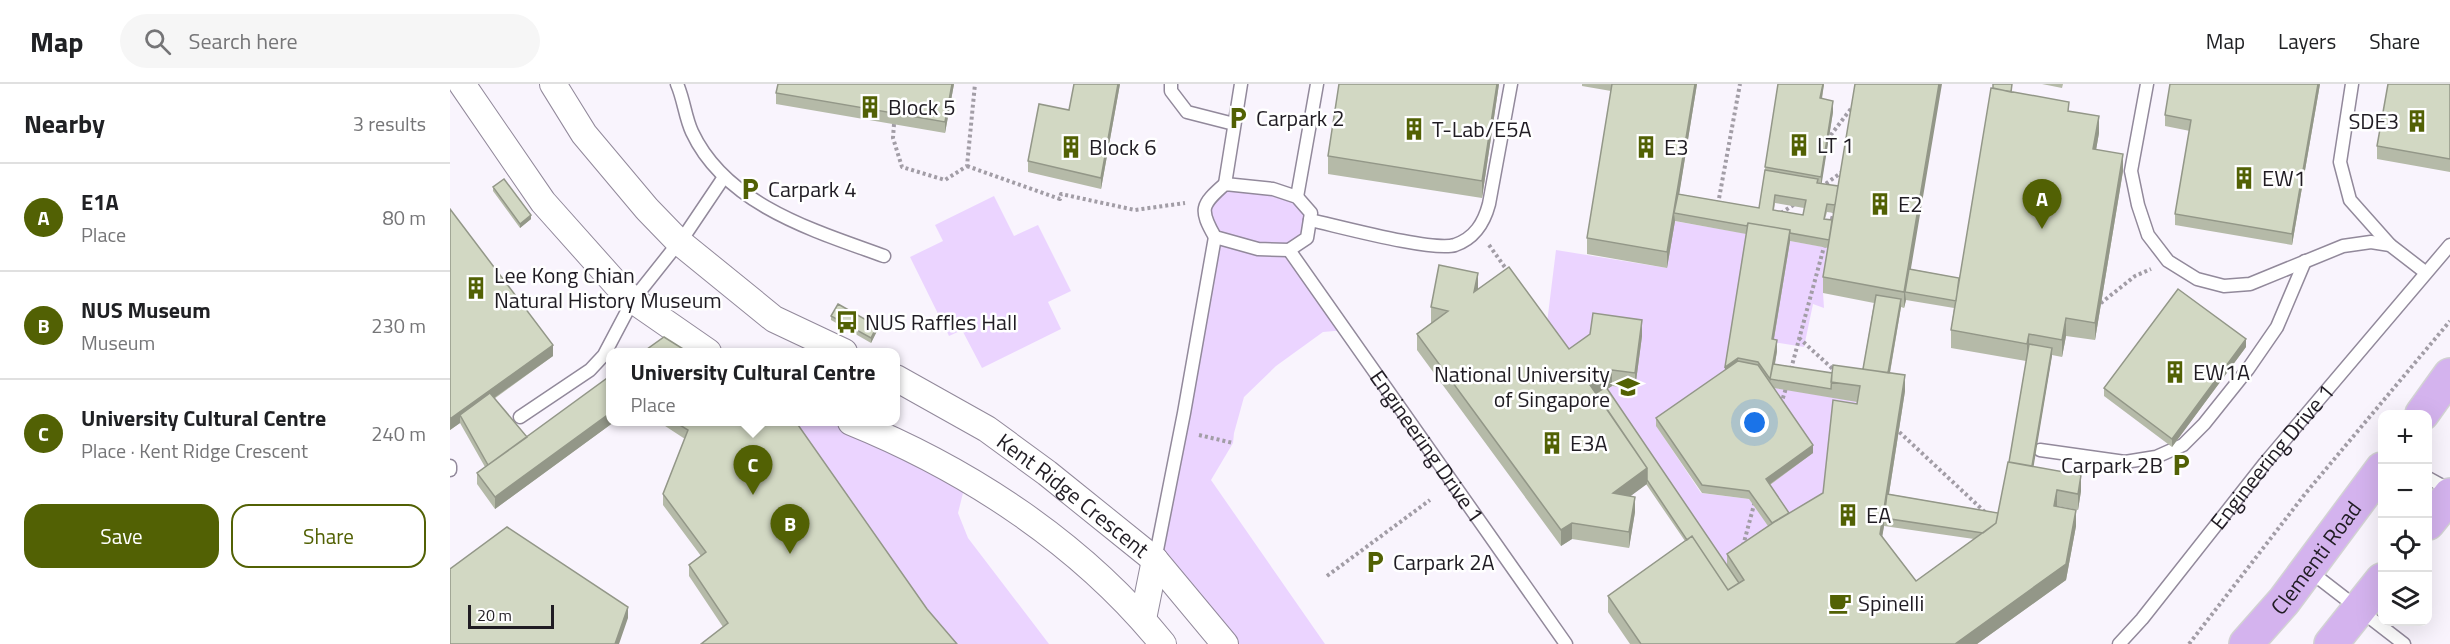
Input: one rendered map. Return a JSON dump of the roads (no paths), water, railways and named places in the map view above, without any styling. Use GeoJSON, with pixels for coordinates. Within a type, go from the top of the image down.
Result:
{"type":"FeatureCollection","features":[{"type":"Feature","properties":{"kind":"main road"},"geometry":{"type":"LineString","coordinates":[[2425,410],[2450,375]]}},
{"type":"Feature","properties":{"kind":"main road","name":"Clementi Road"},"geometry":{"type":"LineString","coordinates":[[2246,644],[2284,601],[2378,475]]}},
{"type":"Feature","properties":{"kind":"main road"},"geometry":{"type":"LineString","coordinates":[[2431,518],[2450,495]]}},
{"type":"Feature","properties":{"kind":"main road"},"geometry":{"type":"LineString","coordinates":[[2331,644],[2378,585]]}},
{"type":"Feature","properties":{"kind":"street"},"geometry":{"type":"LineString","coordinates":[[462,84],[543,202],[617,285],[633,300],[702,348]]}},
{"type":"Feature","properties":{"kind":"street"},"geometry":{"type":"LineString","coordinates":[[553,84],[584,134],[647,209],[678,241],[774,319],[836,348]]}},
{"type":"Feature","properties":{"kind":"street","name":"Kent Ridge Crescent"},"geometry":{"type":"LineString","coordinates":[[900,380],[987,429],[1047,473],[1155,560],[1225,644]]}},
{"type":"Feature","properties":{"kind":"street","name":"Kent Ridge Crescent"},"geometry":{"type":"LineString","coordinates":[[861,426],[893,439],[971,480],[1047,532],[1143,619],[1163,644]]}},
{"type":"Feature","properties":{"kind":"street"},"geometry":{"type":"LineString","coordinates":[[1143,619],[1155,560]]}},
{"type":"Feature","properties":{"kind":"lane"},"geometry":{"type":"LineString","coordinates":[[677,84],[692,132],[711,163],[724,177],[758,203],[823,233],[885,256]]}},
{"type":"Feature","properties":{"kind":"lane"},"geometry":{"type":"LineString","coordinates":[[1171,84],[1171,91],[1187,112],[1234,124]]}},
{"type":"Feature","properties":{"kind":"lane"},"geometry":{"type":"LineString","coordinates":[[1155,560],[1181,431],[1215,237],[1204,218],[1207,200],[1225,184],[1241,84]]}},
{"type":"Feature","properties":{"kind":"lane"},"geometry":{"type":"LineString","coordinates":[[1297,196],[1317,84]]}},
{"type":"Feature","properties":{"kind":"lane"},"geometry":{"type":"LineString","coordinates":[[1310,220],[1440,247],[1454,245],[1467,239],[1478,230],[1489,204],[1511,84]]}},
{"type":"Feature","properties":{"kind":"lane"},"geometry":{"type":"LineString","coordinates":[[2147,84],[2131,171],[2138,205],[2148,235],[2168,261],[2197,279],[2224,286],[2250,285],[2343,246],[2371,242],[2390,245]]}},
{"type":"Feature","properties":{"kind":"lane"},"geometry":{"type":"LineString","coordinates":[[2352,84],[2340,162],[2350,200],[2390,245],[2425,272]]}},
{"type":"Feature","properties":{"kind":"lane"},"geometry":{"type":"LineString","coordinates":[[608,348],[633,300],[724,177]]}},
{"type":"Feature","properties":{"kind":"lane"},"geometry":{"type":"LineString","coordinates":[[1215,237],[1258,249],[1289,250],[1307,238],[1311,213],[1297,196],[1273,189],[1225,184]]}},
{"type":"Feature","properties":{"kind":"lane","name":"Engineering Drive 1"},"geometry":{"type":"LineString","coordinates":[[2119,644],[2142,619],[2265,463],[2450,245]]}},
{"type":"Feature","properties":{"kind":"lane","name":"Engineering Drive 1"},"geometry":{"type":"LineString","coordinates":[[1289,250],[1566,644]]}},
{"type":"Feature","properties":{"kind":"lane"},"geometry":{"type":"LineString","coordinates":[[2040,450],[2125,462],[2156,457],[2183,445],[2212,415],[2277,327],[2305,261]]}},
{"type":"Feature","properties":{"kind":"lane"},"geometry":{"type":"LineString","coordinates":[[520,417],[590,370],[606,351]]}},
{"type":"Feature","properties":{"kind":"lane"},"geometry":{"type":"LineString","coordinates":[[2432,481],[2450,490]]}},
{"type":"Feature","properties":{"kind":"lane"},"geometry":{"type":"LineString","coordinates":[[2307,569],[2404,644]]}},
{"type":"Feature","properties":{"kind":"place","name":"Block 5"},"geometry":{"type":"Point","coordinates":[870,107]}},
{"type":"Feature","properties":{"kind":"place","name":"Carpark 2"},"geometry":{"type":"Point","coordinates":[1238,118]}},
{"type":"Feature","properties":{"kind":"place","name":"SDE3"},"geometry":{"type":"Point","coordinates":[2417,121]}},
{"type":"Feature","properties":{"kind":"place","name":"T-Lab/E5A"},"geometry":{"type":"Point","coordinates":[1414,129]}},
{"type":"Feature","properties":{"kind":"place","name":"LT 1"},"geometry":{"type":"Point","coordinates":[1799,145]}},
{"type":"Feature","properties":{"kind":"place","name":"Block 6"},"geometry":{"type":"Point","coordinates":[1071,147]}},
{"type":"Feature","properties":{"kind":"place","name":"E3"},"geometry":{"type":"Point","coordinates":[1646,147]}},
{"type":"Feature","properties":{"kind":"place","name":"EW1"},"geometry":{"type":"Point","coordinates":[2244,178]}},
{"type":"Feature","properties":{"kind":"place","name":"Carpark 4"},"geometry":{"type":"Point","coordinates":[750,189]}},
{"type":"Feature","properties":{"kind":"place","name":"E2"},"geometry":{"type":"Point","coordinates":[1880,204]}},
{"type":"Feature","properties":{"kind":"place","name":"E1A"},"geometry":{"type":"Point","coordinates":[2042,229]}},
{"type":"Feature","properties":{"kind":"place","name":"Lee Kong Chian Natural History Museum"},"geometry":{"type":"Point","coordinates":[476,288]}},
{"type":"Feature","properties":{"kind":"place","name":"NUS Raffles Hall"},"geometry":{"type":"Point","coordinates":[847,322]}},
{"type":"Feature","properties":{"kind":"place","name":"EW1A"},"geometry":{"type":"Point","coordinates":[2175,372]}},
{"type":"Feature","properties":{"kind":"place","name":"National University of Singapore"},"geometry":{"type":"Point","coordinates":[1628,387]}},
{"type":"Feature","properties":{"kind":"place","name":"E3A"},"geometry":{"type":"Point","coordinates":[1552,443]}},
{"type":"Feature","properties":{"kind":"place","name":"Carpark 2B"},"geometry":{"type":"Point","coordinates":[2181,465]}},
{"type":"Feature","properties":{"kind":"place","name":"University Cultural Centre"},"geometry":{"type":"Point","coordinates":[753,495]}},
{"type":"Feature","properties":{"kind":"place","name":"EA"},"geometry":{"type":"Point","coordinates":[1848,515]}},
{"type":"Feature","properties":{"kind":"place","name":"NUS Museum"},"geometry":{"type":"Point","coordinates":[790,554]}},
{"type":"Feature","properties":{"kind":"place","name":"Carpark 2A"},"geometry":{"type":"Point","coordinates":[1375,562]}},
{"type":"Feature","properties":{"kind":"place","name":"Spinelli"},"geometry":{"type":"Point","coordinates":[1840,603]}}]}
